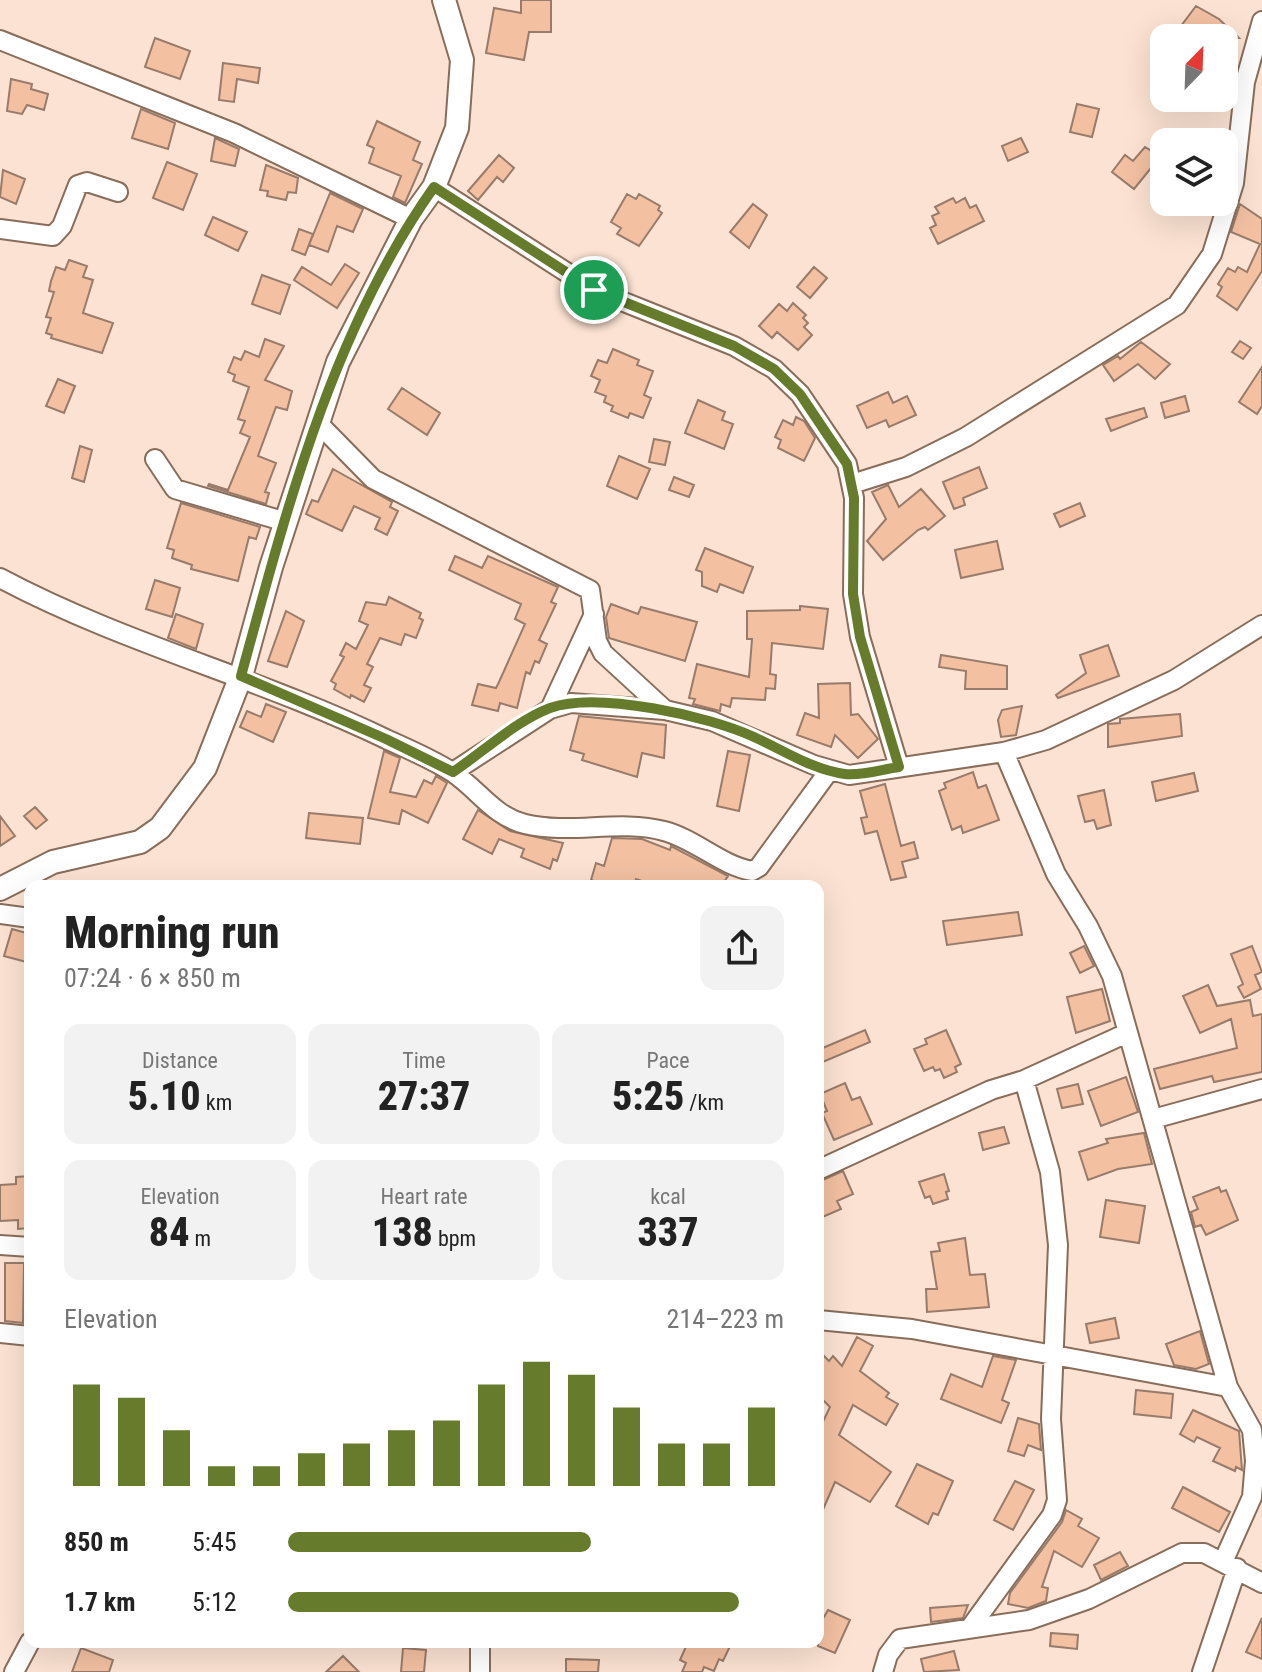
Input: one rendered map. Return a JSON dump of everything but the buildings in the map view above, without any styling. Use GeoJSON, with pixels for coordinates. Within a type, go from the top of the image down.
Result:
{"type":"FeatureCollection","features":[{"type":"Feature","properties":{"kind":"street"},"geometry":{"type":"LineString","coordinates":[[0,889],[53,862],[140,842],[160,828],[205,768],[241,676],[286,522],[338,362],[411,219],[434,187],[457,128],[462,60],[444,0]]}},
{"type":"Feature","properties":{"kind":"street"},"geometry":{"type":"LineString","coordinates":[[852,484],[906,467],[966,437],[1177,305],[1212,254],[1234,183],[1254,86],[1262,21]]}},
{"type":"Feature","properties":{"kind":"street"},"geometry":{"type":"LineString","coordinates":[[0,40],[234,133],[411,219]]}},
{"type":"Feature","properties":{"kind":"street"},"geometry":{"type":"LineString","coordinates":[[0,229],[53,236],[62,226],[78,185],[87,182],[118,192]]}},
{"type":"Feature","properties":{"kind":"street"},"geometry":{"type":"LineString","coordinates":[[434,187],[594,290],[721,341],[774,369],[800,394],[847,464],[852,484],[853,594],[860,637],[899,767]]}},
{"type":"Feature","properties":{"kind":"street"},"geometry":{"type":"LineString","coordinates":[[318,423],[373,479],[590,590],[597,641],[603,653],[665,710]]}},
{"type":"Feature","properties":{"kind":"street"},"geometry":{"type":"LineString","coordinates":[[155,459],[175,489],[286,522]]}},
{"type":"Feature","properties":{"kind":"street"},"geometry":{"type":"LineString","coordinates":[[0,578],[105,629],[241,676],[349,722],[453,772],[492,809],[522,823],[555,829],[626,827],[663,831],[700,845],[739,869],[752,871],[759,867],[829,771]]}},
{"type":"Feature","properties":{"kind":"street"},"geometry":{"type":"LineString","coordinates":[[550,709],[594,614]]}},
{"type":"Feature","properties":{"kind":"street"},"geometry":{"type":"LineString","coordinates":[[453,772],[550,709],[571,703],[665,710],[751,735],[829,771],[849,775],[1004,752],[1046,740],[1174,680],[1262,625]]}},
{"type":"Feature","properties":{"kind":"street"},"geometry":{"type":"LineString","coordinates":[[1004,752],[1056,874],[1088,926],[1112,976],[1228,1387],[1252,1430],[1258,1460],[1252,1497],[1230,1565],[1202,1672]]}},
{"type":"Feature","properties":{"kind":"street"},"geometry":{"type":"LineString","coordinates":[[0,914],[24,917]]}},
{"type":"Feature","properties":{"kind":"street"},"geometry":{"type":"LineString","coordinates":[[824,1167],[991,1090],[1024,1080],[1127,1033]]}},
{"type":"Feature","properties":{"kind":"street"},"geometry":{"type":"LineString","coordinates":[[970,1628],[1052,1515],[1057,1500],[1051,1419],[1058,1245],[1050,1172],[1024,1080]]}},
{"type":"Feature","properties":{"kind":"street"},"geometry":{"type":"LineString","coordinates":[[1153,1119],[1262,1089]]}},
{"type":"Feature","properties":{"kind":"street"},"geometry":{"type":"LineString","coordinates":[[0,1245],[24,1247]]}},
{"type":"Feature","properties":{"kind":"street"},"geometry":{"type":"LineString","coordinates":[[824,1321],[912,1329],[1228,1387]]}},
{"type":"Feature","properties":{"kind":"street"},"geometry":{"type":"LineString","coordinates":[[0,1333],[24,1335]]}},
{"type":"Feature","properties":{"kind":"street"},"geometry":{"type":"LineString","coordinates":[[883,1672],[888,1655],[900,1639],[1029,1620],[1074,1604],[1182,1553],[1204,1553],[1262,1583]]}},
{"type":"Feature","properties":{"kind":"street"},"geometry":{"type":"LineString","coordinates":[[14,1672],[27,1648]]}},
{"type":"Feature","properties":{"kind":"street"},"geometry":{"type":"LineString","coordinates":[[480,1648],[480,1672]]}},
{"type":"Feature","properties":{"kind":"route"},"geometry":{"type":"LineString","coordinates":[[434,187],[551,266],[594,290],[734,346],[774,369],[800,394],[847,464],[854,498],[853,594],[860,637],[899,767],[849,775],[829,771],[751,735],[712,721],[665,710],[571,703],[532,718],[453,772],[386,739],[241,676],[271,567],[338,362],[411,219],[434,187]]}}]}
